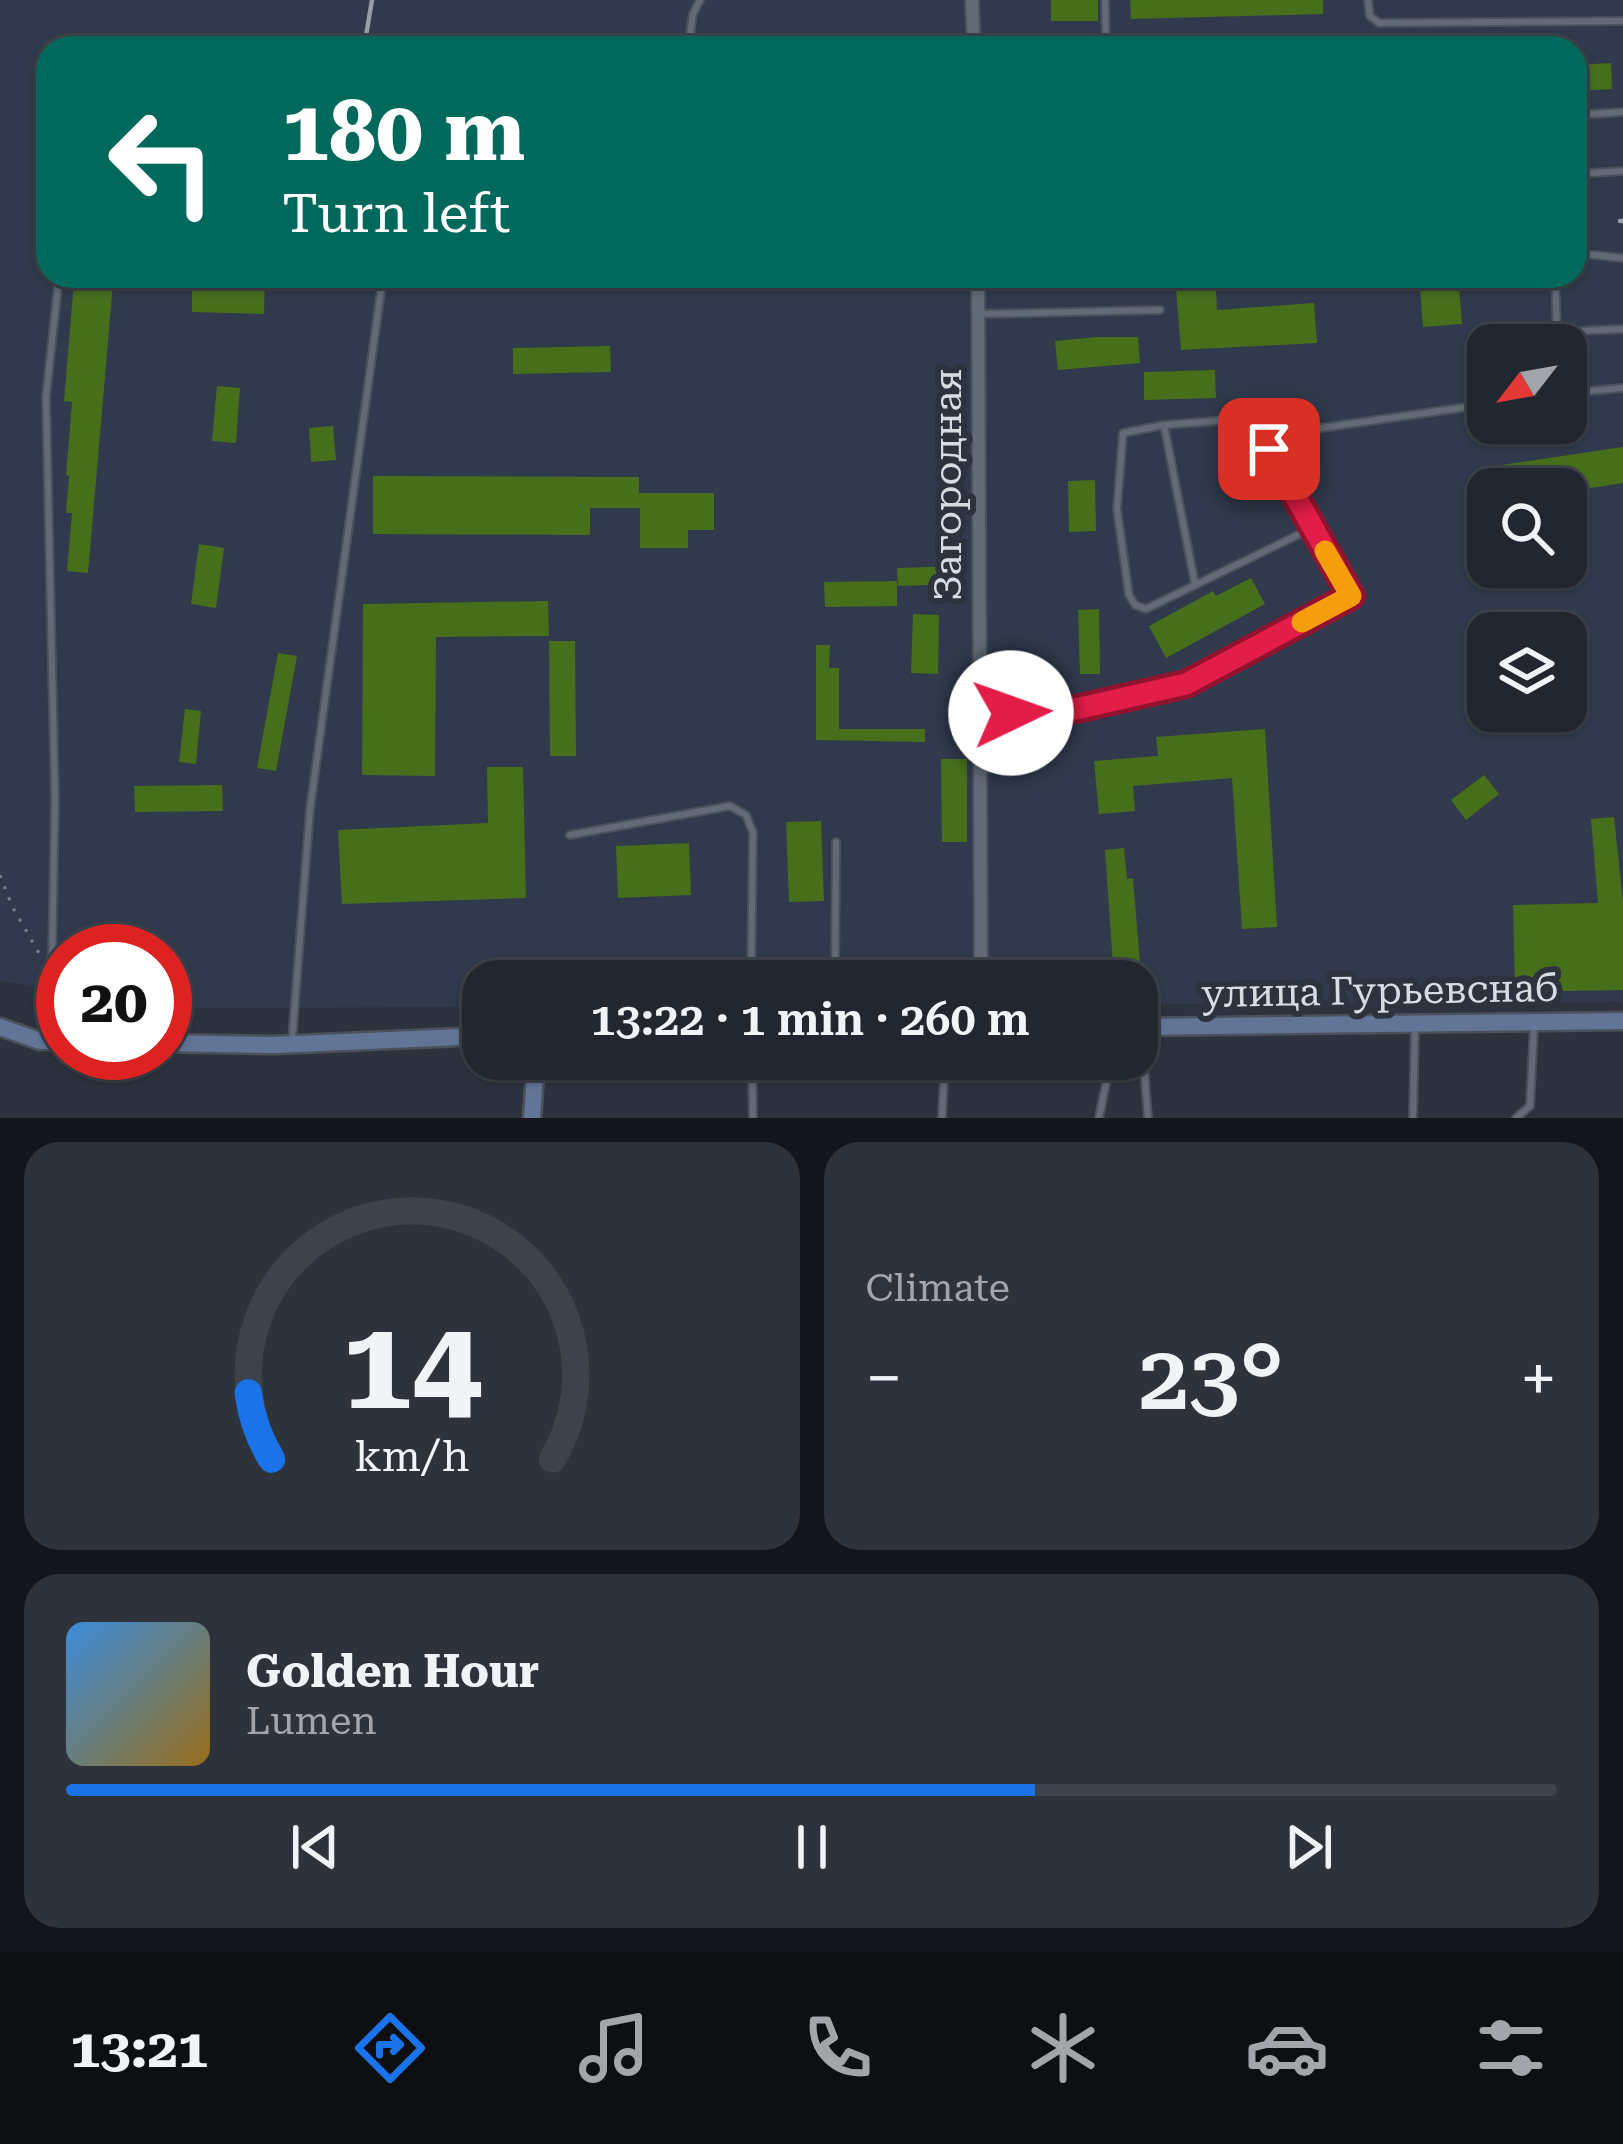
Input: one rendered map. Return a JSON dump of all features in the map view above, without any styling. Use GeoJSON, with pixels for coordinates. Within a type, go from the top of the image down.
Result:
{"type":"FeatureCollection","features":[{"type":"Feature","properties":{"kind":"street"},"geometry":{"type":"LineString","coordinates":[[973,0],[974,36]]}},
{"type":"Feature","properties":{"kind":"street","name":"Загородная"},"geometry":{"type":"LineString","coordinates":[[978,288],[980,960]]}},
{"type":"Feature","properties":{"kind":"street","name":"улица Гурьевснаб"},"geometry":{"type":"LineString","coordinates":[[1158,1027],[1623,1022]]}},
{"type":"Feature","properties":{"kind":"street"},"geometry":{"type":"LineString","coordinates":[[0,1027],[36,1040]]}},
{"type":"Feature","properties":{"kind":"street"},"geometry":{"type":"LineString","coordinates":[[192,1043],[462,1037]]}},
{"type":"Feature","properties":{"kind":"street"},"geometry":{"type":"LineString","coordinates":[[532,1118],[535,1080]]}},
{"type":"Feature","properties":{"kind":"lane"},"geometry":{"type":"LineString","coordinates":[[690,36],[700,0]]}},
{"type":"Feature","properties":{"kind":"lane"},"geometry":{"type":"LineString","coordinates":[[1105,0],[1106,36]]}},
{"type":"Feature","properties":{"kind":"lane"},"geometry":{"type":"LineString","coordinates":[[1367,0],[1370,16],[1378,23],[1623,21]]}},
{"type":"Feature","properties":{"kind":"lane"},"geometry":{"type":"LineString","coordinates":[[1587,114],[1623,112]]}},
{"type":"Feature","properties":{"kind":"lane"},"geometry":{"type":"LineString","coordinates":[[1587,174],[1623,172]]}},
{"type":"Feature","properties":{"kind":"lane"},"geometry":{"type":"LineString","coordinates":[[1587,254],[1623,258]]}},
{"type":"Feature","properties":{"kind":"lane"},"geometry":{"type":"LineString","coordinates":[[51,924],[55,799],[46,398],[58,288]]}},
{"type":"Feature","properties":{"kind":"lane"},"geometry":{"type":"LineString","coordinates":[[292,1044],[310,809],[380,288]]}},
{"type":"Feature","properties":{"kind":"lane"},"geometry":{"type":"LineString","coordinates":[[1555,288],[1557,324]]}},
{"type":"Feature","properties":{"kind":"lane"},"geometry":{"type":"LineString","coordinates":[[978,314],[1160,310]]}},
{"type":"Feature","properties":{"kind":"lane"},"geometry":{"type":"LineString","coordinates":[[1587,331],[1623,329]]}},
{"type":"Feature","properties":{"kind":"lane"},"geometry":{"type":"LineString","coordinates":[[1587,391],[1623,388]]}},
{"type":"Feature","properties":{"kind":"lane"},"geometry":{"type":"LineString","coordinates":[[1269,449],[1321,428],[1467,407]]}},
{"type":"Feature","properties":{"kind":"lane"},"geometry":{"type":"LineString","coordinates":[[978,715],[1076,709],[1186,684],[1351,596],[1269,449],[1241,419],[1164,425],[1123,434],[1117,509],[1129,596],[1135,605],[1146,609],[1312,528]]}},
{"type":"Feature","properties":{"kind":"lane"},"geometry":{"type":"LineString","coordinates":[[1164,425],[1195,584]]}},
{"type":"Feature","properties":{"kind":"lane"},"geometry":{"type":"LineString","coordinates":[[570,835],[730,806],[746,815],[753,833],[751,960]]}},
{"type":"Feature","properties":{"kind":"lane"},"geometry":{"type":"LineString","coordinates":[[836,842],[836,960]]}},
{"type":"Feature","properties":{"kind":"lane"},"geometry":{"type":"LineString","coordinates":[[1516,1118],[1530,1106],[1534,1022]]}},
{"type":"Feature","properties":{"kind":"lane"},"geometry":{"type":"LineString","coordinates":[[1413,1118],[1415,1024]]}},
{"type":"Feature","properties":{"kind":"lane"},"geometry":{"type":"LineString","coordinates":[[752,1080],[753,1118]]}},
{"type":"Feature","properties":{"kind":"lane"},"geometry":{"type":"LineString","coordinates":[[942,1118],[944,1080]]}},
{"type":"Feature","properties":{"kind":"lane"},"geometry":{"type":"LineString","coordinates":[[1099,1118],[1107,1080]]}},
{"type":"Feature","properties":{"kind":"lane"},"geometry":{"type":"LineString","coordinates":[[1144,1080],[1148,1118]]}},
{"type":"Feature","properties":{"kind":"path"},"geometry":{"type":"LineString","coordinates":[[0,875],[36,948]]}},
{"type":"Feature","properties":{"kind":"shaded area"},"geometry":{"type":"Polygon","coordinates":[[[0,0],[1623,0],[1623,1002],[1158,1004],[1158,960],[462,960],[462,1007],[192,1008],[192,924],[36,924],[36,986],[0,981],[0,0]]]}},
{"type":"Feature","properties":{"kind":"building"},"geometry":{"type":"Polygon","coordinates":[[[1051,0],[1098,0],[1098,21],[1051,21],[1051,0]]]}},
{"type":"Feature","properties":{"kind":"building"},"geometry":{"type":"Polygon","coordinates":[[[1130,0],[1323,0],[1323,14],[1131,19],[1130,0]]]}},
{"type":"Feature","properties":{"kind":"building"},"geometry":{"type":"Polygon","coordinates":[[[1611,63],[1612,89],[1587,90],[1587,64],[1611,63]]]}},
{"type":"Feature","properties":{"kind":"building"},"geometry":{"type":"Polygon","coordinates":[[[73,288],[113,288],[88,573],[67,571],[72,513],[66,513],[66,475],[72,402],[64,401],[73,288]]]}},
{"type":"Feature","properties":{"kind":"building"},"geometry":{"type":"Polygon","coordinates":[[[192,288],[265,288],[264,314],[192,312],[192,288]]]}},
{"type":"Feature","properties":{"kind":"building"},"geometry":{"type":"Polygon","coordinates":[[[1176,288],[1216,288],[1217,310],[1314,303],[1317,343],[1181,350],[1176,288]]]}},
{"type":"Feature","properties":{"kind":"building"},"geometry":{"type":"Polygon","coordinates":[[[1420,288],[1459,288],[1462,324],[1423,327],[1420,288]]]}},
{"type":"Feature","properties":{"kind":"building"},"geometry":{"type":"Polygon","coordinates":[[[1138,337],[1140,363],[1058,370],[1055,341],[1138,337]]]}},
{"type":"Feature","properties":{"kind":"building"},"geometry":{"type":"Polygon","coordinates":[[[610,346],[611,372],[513,374],[513,348],[610,346]]]}},
{"type":"Feature","properties":{"kind":"building"},"geometry":{"type":"Polygon","coordinates":[[[1215,370],[1216,398],[1144,400],[1144,372],[1215,370]]]}},
{"type":"Feature","properties":{"kind":"building"},"geometry":{"type":"Polygon","coordinates":[[[217,386],[240,388],[236,443],[212,441],[217,386]]]}},
{"type":"Feature","properties":{"kind":"building"},"geometry":{"type":"Polygon","coordinates":[[[333,426],[336,460],[311,462],[309,428],[333,426]]]}},
{"type":"Feature","properties":{"kind":"building"},"geometry":{"type":"Polygon","coordinates":[[[1623,447],[1623,483],[1587,489],[1587,468],[1488,467],[1623,447]]]}},
{"type":"Feature","properties":{"kind":"building"},"geometry":{"type":"Polygon","coordinates":[[[373,476],[639,477],[639,493],[714,493],[714,530],[688,530],[688,548],[640,548],[640,508],[590,508],[590,535],[373,534],[373,476]]]}},
{"type":"Feature","properties":{"kind":"building"},"geometry":{"type":"Polygon","coordinates":[[[1095,480],[1096,531],[1069,532],[1068,481],[1095,480]]]}},
{"type":"Feature","properties":{"kind":"building"},"geometry":{"type":"Polygon","coordinates":[[[199,544],[224,548],[216,608],[191,604],[199,544]]]}},
{"type":"Feature","properties":{"kind":"building"},"geometry":{"type":"Polygon","coordinates":[[[961,566],[961,584],[898,586],[897,568],[961,566]]]}},
{"type":"Feature","properties":{"kind":"building"},"geometry":{"type":"Polygon","coordinates":[[[1251,578],[1265,604],[1166,658],[1149,626],[1213,591],[1216,596],[1251,578]]]}},
{"type":"Feature","properties":{"kind":"building"},"geometry":{"type":"Polygon","coordinates":[[[897,581],[897,606],[825,607],[824,582],[897,581]]]}},
{"type":"Feature","properties":{"kind":"building"},"geometry":{"type":"Polygon","coordinates":[[[548,601],[549,636],[436,637],[435,776],[362,775],[363,604],[548,601]]]}},
{"type":"Feature","properties":{"kind":"building"},"geometry":{"type":"Polygon","coordinates":[[[1099,609],[1100,674],[1080,674],[1078,610],[1099,609]]]}},
{"type":"Feature","properties":{"kind":"building"},"geometry":{"type":"Polygon","coordinates":[[[913,614],[939,615],[938,674],[911,673],[913,614]]]}},
{"type":"Feature","properties":{"kind":"building"},"geometry":{"type":"Polygon","coordinates":[[[549,641],[575,641],[576,756],[550,756],[549,641]]]}},
{"type":"Feature","properties":{"kind":"building"},"geometry":{"type":"Polygon","coordinates":[[[816,645],[830,645],[829,668],[839,668],[839,729],[925,729],[925,742],[816,740],[816,645]]]}},
{"type":"Feature","properties":{"kind":"building"},"geometry":{"type":"Polygon","coordinates":[[[278,653],[297,656],[276,771],[257,768],[278,653]]]}},
{"type":"Feature","properties":{"kind":"building"},"geometry":{"type":"Polygon","coordinates":[[[185,709],[201,711],[196,764],[179,762],[185,709]]]}},
{"type":"Feature","properties":{"kind":"building"},"geometry":{"type":"Polygon","coordinates":[[[1265,729],[1277,927],[1242,929],[1232,778],[1133,786],[1135,811],[1099,814],[1094,761],[1158,756],[1156,737],[1265,729]]]}},
{"type":"Feature","properties":{"kind":"building"},"geometry":{"type":"Polygon","coordinates":[[[941,759],[967,759],[967,842],[942,842],[941,759]]]}},
{"type":"Feature","properties":{"kind":"building"},"geometry":{"type":"Polygon","coordinates":[[[487,767],[523,767],[526,898],[342,904],[338,830],[488,823],[487,767]]]}},
{"type":"Feature","properties":{"kind":"building"},"geometry":{"type":"Polygon","coordinates":[[[1484,775],[1499,794],[1466,820],[1451,800],[1484,775]]]}},
{"type":"Feature","properties":{"kind":"building"},"geometry":{"type":"Polygon","coordinates":[[[222,785],[223,811],[135,812],[134,786],[222,785]]]}},
{"type":"Feature","properties":{"kind":"building"},"geometry":{"type":"Polygon","coordinates":[[[1614,817],[1623,902],[1623,990],[1515,992],[1513,905],[1598,903],[1591,819],[1614,817]]]}},
{"type":"Feature","properties":{"kind":"building"},"geometry":{"type":"Polygon","coordinates":[[[821,821],[824,901],[789,902],[786,822],[821,821]]]}},
{"type":"Feature","properties":{"kind":"building"},"geometry":{"type":"Polygon","coordinates":[[[689,843],[691,895],[618,898],[616,846],[689,843]]]}},
{"type":"Feature","properties":{"kind":"building"},"geometry":{"type":"Polygon","coordinates":[[[1124,848],[1127,879],[1133,878],[1140,960],[1113,960],[1105,850],[1124,848]]]}},
{"type":"Feature","properties":{"kind":"railway"},"geometry":{"type":"LineString","coordinates":[[366,36],[372,0]]}},
{"type":"Feature","properties":{"kind":"slow traffic"},"geometry":{"type":"LineString","coordinates":[[1302,622],[1351,596],[1325,551]]}},
{"type":"Feature","properties":{"kind":"route"},"geometry":{"type":"LineString","coordinates":[[1011,713],[1076,709],[1186,684],[1351,596],[1269,449]]}}]}
